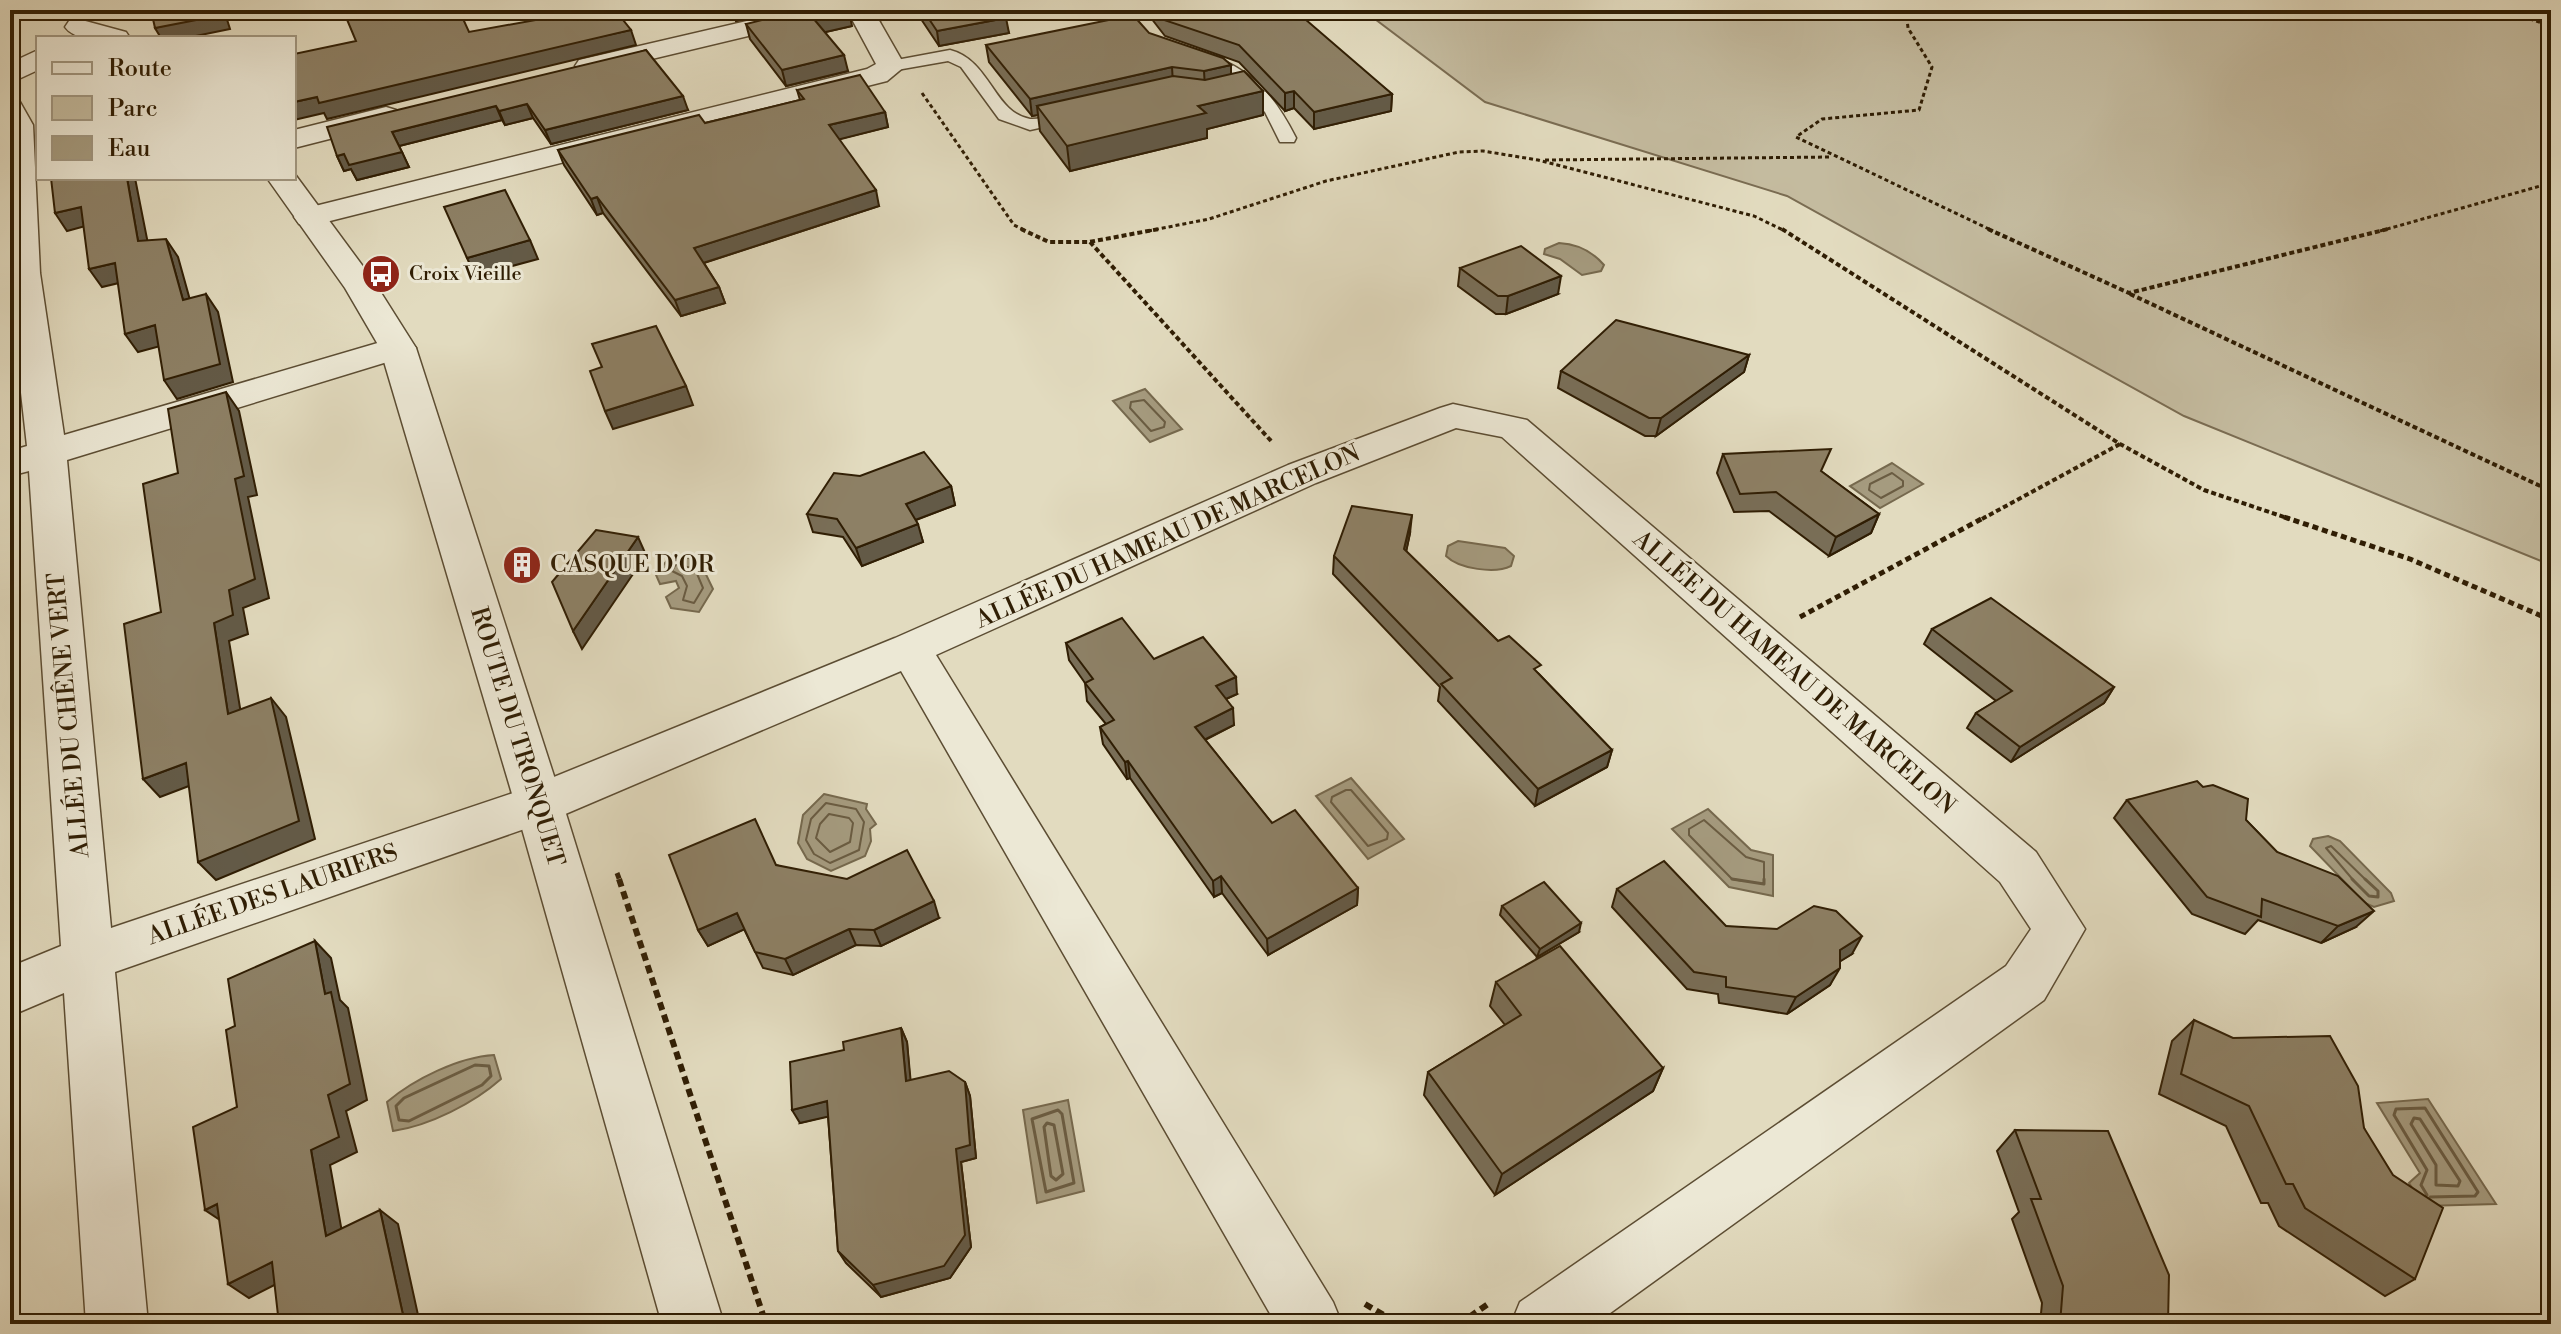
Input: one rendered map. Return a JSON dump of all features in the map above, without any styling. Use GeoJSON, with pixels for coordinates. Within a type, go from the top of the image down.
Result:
{"type":"FeatureCollection","features":[{"type":"Feature","properties":{"kind":"street"},"geometry":{"type":"LineString","coordinates":[[310,217],[877,75],[898,65],[860,10]]}},
{"type":"Feature","properties":{"kind":"street"},"geometry":{"type":"LineString","coordinates":[[556,74],[812,14]]}},
{"type":"Feature","properties":{"kind":"street"},"geometry":{"type":"LineString","coordinates":[[75,25],[111,36]]}},
{"type":"Feature","properties":{"kind":"street"},"geometry":{"type":"LineString","coordinates":[[10,75],[36,59]]}},
{"type":"Feature","properties":{"kind":"street","name":"ALLÉE DU CHÊNE VERT"},"geometry":{"type":"LineString","coordinates":[[10,108],[19,125],[17,275],[28,458],[89,958],[117,1324]]}},
{"type":"Feature","properties":{"kind":"street"},"geometry":{"type":"LineString","coordinates":[[296,138],[417,108]]}},
{"type":"Feature","properties":{"kind":"street","name":"ROUTE DU TRONQUET"},"geometry":{"type":"LineString","coordinates":[[283,180],[361,287],[398,348],[539,804],[693,1324]]}},
{"type":"Feature","properties":{"kind":"street"},"geometry":{"type":"LineString","coordinates":[[28,458],[398,348]]}},
{"type":"Feature","properties":{"kind":"street","name":"ALLÉE DU HAMEAU DE MARCELON"},"geometry":{"type":"LineString","coordinates":[[539,804],[910,649],[1302,474],[1453,416],[1514,428],[2018,867],[2059,929],[2025,983],[1542,1324]]}},
{"type":"Feature","properties":{"kind":"street"},"geometry":{"type":"LineString","coordinates":[[910,649],[1311,1324]]}},
{"type":"Feature","properties":{"kind":"street","name":"ALLÉE DES LAURIERS"},"geometry":{"type":"LineString","coordinates":[[10,992],[89,958],[539,804]]}},
{"type":"Feature","properties":{"kind":"lane"},"geometry":{"type":"LineString","coordinates":[[1172,48],[1231,68],[1242,87],[1273,110],[1287,138]]}},
{"type":"Feature","properties":{"kind":"lane"},"geometry":{"type":"LineString","coordinates":[[898,65],[950,55],[967,63],[1005,115],[1030,125],[1088,112]]}},
{"type":"Feature","properties":{"kind":"path"},"geometry":{"type":"LineString","coordinates":[[1906,10],[1908,28],[1932,67],[1919,110],[1822,119],[1796,137],[1832,157],[2551,491]]}},
{"type":"Feature","properties":{"kind":"path"},"geometry":{"type":"LineString","coordinates":[[2503,10],[2551,26]]}},
{"type":"Feature","properties":{"kind":"path"},"geometry":{"type":"LineString","coordinates":[[898,65],[914,81],[1014,225],[1049,242],[1089,242],[1209,219],[1326,181],[1459,152],[1483,151],[1538,160],[1754,216],[1781,228],[2120,444],[2204,490],[2410,559],[2551,620]]}},
{"type":"Feature","properties":{"kind":"path"},"geometry":{"type":"LineString","coordinates":[[1538,160],[1832,157]]}},
{"type":"Feature","properties":{"kind":"path"},"geometry":{"type":"LineString","coordinates":[[2129,293],[2395,227],[2551,183]]}},
{"type":"Feature","properties":{"kind":"path"},"geometry":{"type":"LineString","coordinates":[[1089,242],[1302,474]]}},
{"type":"Feature","properties":{"kind":"path"},"geometry":{"type":"LineString","coordinates":[[1757,640],[2120,444]]}},
{"type":"Feature","properties":{"kind":"path"},"geometry":{"type":"LineString","coordinates":[[613,863],[634,916],[766,1324]]}},
{"type":"Feature","properties":{"kind":"path"},"geometry":{"type":"LineString","coordinates":[[1459,1324],[1499,1297]]}},
{"type":"Feature","properties":{"kind":"path"},"geometry":{"type":"LineString","coordinates":[[1359,1299],[1392,1323],[1399,1324]]}},
{"type":"Feature","properties":{"kind":"green space"},"geometry":{"type":"Polygon","coordinates":[[[1363,10],[2551,10],[2551,565],[2184,416],[1787,196],[1485,102],[1363,10]]]}},
{"type":"Feature","properties":{"kind":"water"},"geometry":{"type":"Polygon","coordinates":[[[1559,243],[1590,253],[1604,265],[1601,271],[1582,275],[1560,259],[1544,254],[1545,249],[1559,243]]]}},
{"type":"Feature","properties":{"kind":"water"},"geometry":{"type":"Polygon","coordinates":[[[1145,389],[1182,429],[1150,442],[1113,401],[1145,389]]]}},
{"type":"Feature","properties":{"kind":"water"},"geometry":{"type":"Polygon","coordinates":[[[1892,463],[1923,484],[1880,508],[1850,486],[1892,463]]]}},
{"type":"Feature","properties":{"kind":"water"},"geometry":{"type":"Polygon","coordinates":[[[1458,541],[1505,548],[1514,556],[1511,566],[1487,570],[1459,564],[1446,556],[1448,546],[1458,541]]]}},
{"type":"Feature","properties":{"kind":"water"},"geometry":{"type":"Polygon","coordinates":[[[671,555],[699,560],[713,589],[699,612],[671,608],[666,597],[679,588],[676,581],[660,584],[656,575],[671,555]]]}},
{"type":"Feature","properties":{"kind":"water"},"geometry":{"type":"Polygon","coordinates":[[[1351,778],[1404,839],[1368,859],[1316,796],[1351,778]]]}},
{"type":"Feature","properties":{"kind":"water"},"geometry":{"type":"Polygon","coordinates":[[[824,794],[867,804],[866,809],[876,824],[870,829],[871,841],[865,856],[831,871],[807,859],[798,843],[803,815],[824,794]]]}},
{"type":"Feature","properties":{"kind":"water"},"geometry":{"type":"Polygon","coordinates":[[[1708,809],[1751,850],[1773,855],[1773,896],[1729,887],[1672,829],[1708,809]]]}},
{"type":"Feature","properties":{"kind":"water"},"geometry":{"type":"Polygon","coordinates":[[[2328,836],[2340,841],[2391,893],[2394,901],[2374,907],[2365,903],[2310,846],[2313,839],[2328,836]]]}},
{"type":"Feature","properties":{"kind":"water"},"geometry":{"type":"Polygon","coordinates":[[[494,1055],[501,1079],[490,1088],[436,1119],[393,1131],[387,1102],[398,1093],[452,1065],[494,1055]]]}},
{"type":"Feature","properties":{"kind":"water"},"geometry":{"type":"Polygon","coordinates":[[[2428,1099],[2496,1204],[2424,1206],[2409,1183],[2420,1173],[2377,1103],[2428,1099]]]}},
{"type":"Feature","properties":{"kind":"water"},"geometry":{"type":"Polygon","coordinates":[[[1068,1100],[1084,1191],[1037,1203],[1023,1110],[1068,1100]]]}},
{"type":"Feature","properties":{"kind":"building"},"geometry":{"type":"Polygon","coordinates":[[[151,10],[220,10],[222,15],[155,28],[151,10]]]}},
{"type":"Feature","properties":{"kind":"building"},"geometry":{"type":"Polygon","coordinates":[[[343,10],[459,10],[469,32],[591,10],[615,10],[631,30],[319,103],[317,97],[296,102],[296,54],[356,41],[343,10]]]}},
{"type":"Feature","properties":{"kind":"building"},"geometry":{"type":"Polygon","coordinates":[[[802,10],[848,10],[813,18],[844,55],[782,70],[746,24],[802,10]]]}},
{"type":"Feature","properties":{"kind":"building"},"geometry":{"type":"Polygon","coordinates":[[[923,10],[1000,10],[1006,18],[937,31],[923,10]]]}},
{"type":"Feature","properties":{"kind":"building"},"geometry":{"type":"Polygon","coordinates":[[[1156,10],[1290,12],[1299,20],[1305,19],[1392,94],[1314,112],[1294,91],[1285,93],[1239,45],[1164,20],[1156,10]]]}},
{"type":"Feature","properties":{"kind":"building"},"geometry":{"type":"Polygon","coordinates":[[[1133,15],[1149,33],[1223,58],[1231,65],[1204,71],[1172,67],[1030,99],[986,45],[1133,15]]]}},
{"type":"Feature","properties":{"kind":"building"},"geometry":{"type":"Polygon","coordinates":[[[646,50],[683,96],[545,130],[527,104],[499,111],[496,106],[392,132],[402,152],[349,165],[344,154],[337,156],[327,127],[646,50]]]}},
{"type":"Feature","properties":{"kind":"building"},"geometry":{"type":"Polygon","coordinates":[[[1244,71],[1263,91],[1198,106],[1206,113],[1067,146],[1037,106],[1173,76],[1205,80],[1244,71]]]}},
{"type":"Feature","properties":{"kind":"building"},"geometry":{"type":"Polygon","coordinates":[[[860,75],[885,112],[829,125],[876,190],[694,248],[719,287],[675,300],[597,197],[591,199],[558,150],[699,115],[705,123],[804,99],[797,90],[860,75]]]}},
{"type":"Feature","properties":{"kind":"building"},"geometry":{"type":"Polygon","coordinates":[[[51,180],[127,180],[138,241],[166,239],[183,300],[206,294],[220,364],[164,380],[155,325],[125,334],[115,263],[89,269],[81,207],[55,213],[51,180]]]}},
{"type":"Feature","properties":{"kind":"building"},"geometry":{"type":"Polygon","coordinates":[[[505,190],[530,240],[467,258],[444,207],[505,190]]]}},
{"type":"Feature","properties":{"kind":"building"},"geometry":{"type":"Polygon","coordinates":[[[1521,246],[1561,276],[1508,296],[1498,296],[1460,268],[1521,246]]]}},
{"type":"Feature","properties":{"kind":"building"},"geometry":{"type":"Polygon","coordinates":[[[1616,320],[1749,355],[1661,418],[1649,418],[1561,371],[1616,320]]]}},
{"type":"Feature","properties":{"kind":"building"},"geometry":{"type":"Polygon","coordinates":[[[656,326],[686,386],[605,411],[590,371],[602,367],[592,344],[656,326]]]}},
{"type":"Feature","properties":{"kind":"building"},"geometry":{"type":"Polygon","coordinates":[[[226,392],[244,476],[235,479],[255,579],[229,590],[233,615],[214,623],[228,714],[271,698],[299,821],[198,862],[186,763],[143,779],[124,624],[161,612],[143,484],[178,473],[168,409],[226,392]]]}},
{"type":"Feature","properties":{"kind":"building"},"geometry":{"type":"Polygon","coordinates":[[[1831,449],[1821,471],[1879,514],[1836,537],[1776,492],[1740,494],[1723,454],[1831,449]]]}},
{"type":"Feature","properties":{"kind":"building"},"geometry":{"type":"Polygon","coordinates":[[[924,452],[951,486],[906,504],[918,524],[856,548],[837,519],[807,514],[834,473],[860,476],[924,452]]]}},
{"type":"Feature","properties":{"kind":"building"},"geometry":{"type":"Polygon","coordinates":[[[1352,506],[1412,515],[1404,549],[1498,641],[1509,636],[1541,665],[1534,669],[1612,750],[1538,789],[1441,684],[1452,678],[1334,556],[1352,506]]]}},
{"type":"Feature","properties":{"kind":"building"},"geometry":{"type":"Polygon","coordinates":[[[596,530],[638,537],[573,631],[552,582],[596,530]]]}},
{"type":"Feature","properties":{"kind":"building"},"geometry":{"type":"Polygon","coordinates":[[[1991,598],[2114,687],[2020,747],[1976,713],[2012,691],[1932,629],[1991,598]]]}},
{"type":"Feature","properties":{"kind":"building"},"geometry":{"type":"Polygon","coordinates":[[[1122,618],[1154,659],[1203,637],[1236,677],[1216,686],[1233,708],[1195,727],[1272,823],[1295,810],[1358,888],[1267,939],[1221,876],[1213,881],[1128,761],[1125,762],[1100,727],[1114,720],[1085,683],[1093,679],[1066,643],[1122,618]]]}},
{"type":"Feature","properties":{"kind":"building"},"geometry":{"type":"Polygon","coordinates":[[[2197,781],[2203,787],[2213,785],[2248,799],[2246,820],[2277,852],[2338,876],[2374,911],[2338,926],[2262,899],[2261,917],[2207,897],[2127,800],[2197,781]]]}},
{"type":"Feature","properties":{"kind":"building"},"geometry":{"type":"Polygon","coordinates":[[[755,819],[776,865],[847,879],[907,850],[934,901],[874,930],[849,929],[785,959],[755,952],[737,913],[698,930],[669,855],[755,819]]]}},
{"type":"Feature","properties":{"kind":"building"},"geometry":{"type":"Polygon","coordinates":[[[1664,861],[1726,926],[1777,929],[1814,906],[1836,911],[1862,936],[1840,950],[1840,968],[1796,997],[1726,987],[1726,977],[1694,972],[1617,889],[1664,861]]]}},
{"type":"Feature","properties":{"kind":"building"},"geometry":{"type":"Polygon","coordinates":[[[1544,882],[1581,923],[1540,949],[1502,906],[1544,882]]]}},
{"type":"Feature","properties":{"kind":"building"},"geometry":{"type":"Polygon","coordinates":[[[315,941],[325,994],[331,992],[350,1084],[328,1095],[339,1137],[311,1150],[326,1236],[380,1210],[405,1324],[279,1324],[272,1262],[228,1284],[217,1204],[205,1210],[193,1127],[237,1107],[226,1030],[235,1026],[228,979],[315,941]]]}},
{"type":"Feature","properties":{"kind":"building"},"geometry":{"type":"Polygon","coordinates":[[[1560,946],[1663,1068],[1502,1174],[1428,1072],[1521,1015],[1496,982],[1560,946]]]}},
{"type":"Feature","properties":{"kind":"building"},"geometry":{"type":"Polygon","coordinates":[[[2194,1020],[2233,1038],[2330,1036],[2358,1086],[2364,1128],[2393,1175],[2443,1208],[2415,1279],[2305,1208],[2293,1184],[2286,1184],[2249,1106],[2181,1074],[2194,1020]]]}},
{"type":"Feature","properties":{"kind":"building"},"geometry":{"type":"Polygon","coordinates":[[[901,1028],[906,1081],[949,1071],[965,1082],[970,1145],[956,1149],[965,1235],[944,1266],[873,1285],[838,1251],[827,1101],[792,1110],[790,1062],[844,1050],[843,1042],[901,1028]]]}},
{"type":"Feature","properties":{"kind":"building"},"geometry":{"type":"Polygon","coordinates":[[[2015,1130],[2108,1131],[2169,1275],[2168,1324],[2060,1324],[2063,1286],[2031,1199],[2041,1199],[2015,1130]]]}},
{"type":"Feature","properties":{"kind":"place","name":"Croix Vieille"},"geometry":{"type":"Point","coordinates":[381,274]}},
{"type":"Feature","properties":{"kind":"place","name":"CASQUE D'OR"},"geometry":{"type":"Point","coordinates":[522,565]}}]}
